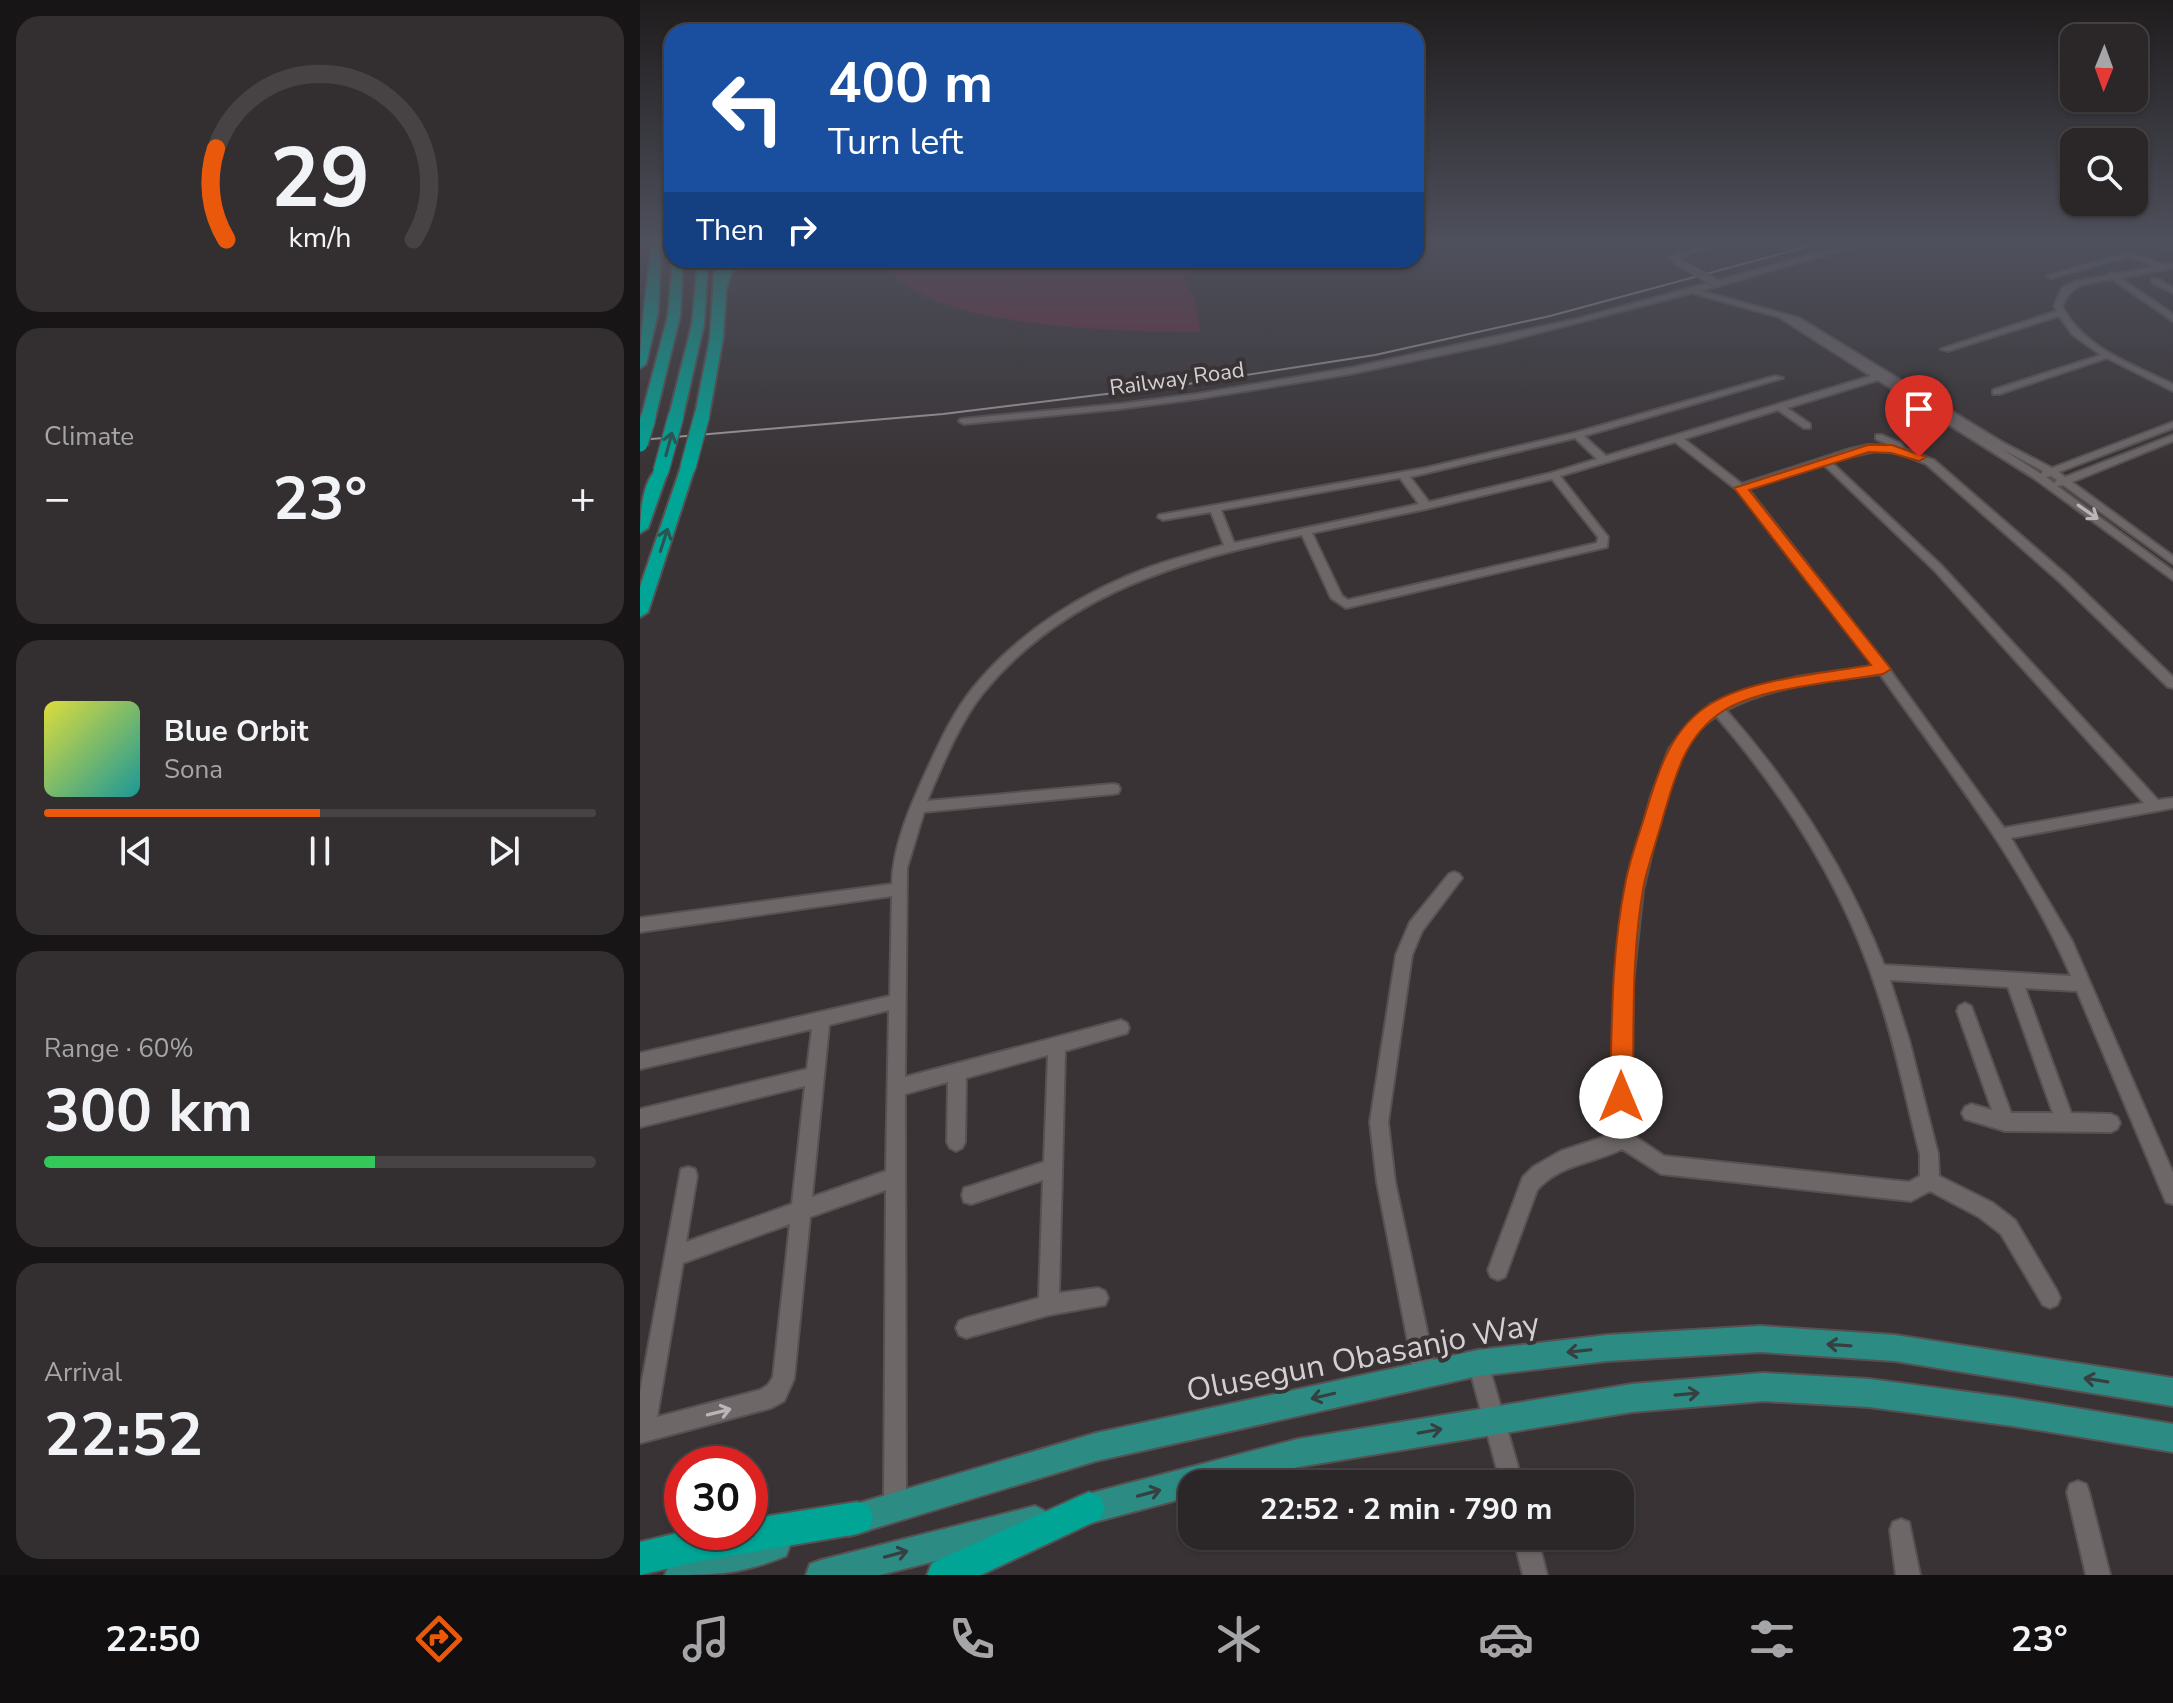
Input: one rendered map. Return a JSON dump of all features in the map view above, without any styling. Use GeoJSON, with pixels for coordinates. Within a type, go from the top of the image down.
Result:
{"type":"FeatureCollection","features":[{"type":"Feature","properties":{"kind":"highway"},"geometry":{"type":"LineString","coordinates":[[640,364],[651,318]]}},
{"type":"Feature","properties":{"kind":"highway"},"geometry":{"type":"LineString","coordinates":[[654,318],[666,352]]}},
{"type":"Feature","properties":{"kind":"highway"},"geometry":{"type":"LineString","coordinates":[[640,444],[674,318]]}},
{"type":"Feature","properties":{"kind":"highway"},"geometry":{"type":"LineString","coordinates":[[640,528],[661,471],[693,355],[697,318]]}},
{"type":"Feature","properties":{"kind":"highway"},"geometry":{"type":"LineString","coordinates":[[640,612],[688,467],[702,415],[719,318]]}},
{"type":"Feature","properties":{"kind":"highway"},"geometry":{"type":"LineString","coordinates":[[693,355],[719,321]]}},
{"type":"Feature","properties":{"kind":"highway"},"geometry":{"type":"LineString","coordinates":[[944,1575],[1089,1508]]}},
{"type":"Feature","properties":{"kind":"highway"},"geometry":{"type":"LineString","coordinates":[[640,1559],[699,1544],[857,1518]]}},
{"type":"Feature","properties":{"kind":"main road","name":"Olusegun Obasanjo Way"},"geometry":{"type":"LineString","coordinates":[[680,1575],[895,1506],[1096,1447],[1478,1363],[1607,1348],[1760,1339],[1895,1348],[2173,1392]]}},
{"type":"Feature","properties":{"kind":"main road"},"geometry":{"type":"LineString","coordinates":[[821,1575],[1298,1453],[1632,1398],[1763,1387],[1869,1393],[2173,1438]]}},
{"type":"Feature","properties":{"kind":"street","name":"Railway Road"},"geometry":{"type":"LineString","coordinates":[[964,421],[1067,413],[1288,382],[1469,346],[1582,318]]}},
{"type":"Feature","properties":{"kind":"street"},"geometry":{"type":"LineString","coordinates":[[1784,318],[2039,477],[2173,576]]}},
{"type":"Feature","properties":{"kind":"street"},"geometry":{"type":"LineString","coordinates":[[1945,349],[2046,318]]}},
{"type":"Feature","properties":{"kind":"street"},"geometry":{"type":"LineString","coordinates":[[2064,318],[2080,336],[2109,355],[2173,388]]}},
{"type":"Feature","properties":{"kind":"street"},"geometry":{"type":"LineString","coordinates":[[1996,392],[2109,355]]}},
{"type":"Feature","properties":{"kind":"street"},"geometry":{"type":"LineString","coordinates":[[895,1506],[895,1177],[900,868],[917,807],[950,733],[978,691],[1020,647],[1104,591],[1158,568],[1230,547],[1426,506],[1554,475],[1749,410],[1778,406],[1881,376],[2052,472],[2173,561]]}},
{"type":"Feature","properties":{"kind":"street"},"geometry":{"type":"LineString","coordinates":[[1163,517],[1403,475],[1731,396],[1778,378]]}},
{"type":"Feature","properties":{"kind":"street"},"geometry":{"type":"LineString","coordinates":[[1778,406],[1807,426]]}},
{"type":"Feature","properties":{"kind":"street"},"geometry":{"type":"LineString","coordinates":[[2039,477],[2173,425]]}},
{"type":"Feature","properties":{"kind":"street"},"geometry":{"type":"LineString","coordinates":[[1577,435],[1603,459]]}},
{"type":"Feature","properties":{"kind":"street"},"geometry":{"type":"LineString","coordinates":[[1675,437],[1741,488],[1883,669],[2001,834],[2066,946],[2173,1195]]}},
{"type":"Feature","properties":{"kind":"street"},"geometry":{"type":"LineString","coordinates":[[1879,437],[1897,445],[1901,452]]}},
{"type":"Feature","properties":{"kind":"street"},"geometry":{"type":"LineString","coordinates":[[2051,486],[2173,438]]}},
{"type":"Feature","properties":{"kind":"street"},"geometry":{"type":"LineString","coordinates":[[1741,488],[1868,448],[1901,452],[1930,462],[2065,580],[2173,684]]}},
{"type":"Feature","properties":{"kind":"street"},"geometry":{"type":"LineString","coordinates":[[1825,461],[1938,568],[2155,806]]}},
{"type":"Feature","properties":{"kind":"street"},"geometry":{"type":"LineString","coordinates":[[1403,475],[1426,506]]}},
{"type":"Feature","properties":{"kind":"street"},"geometry":{"type":"LineString","coordinates":[[1306,531],[1337,598],[1346,604],[1603,545],[1603,537],[1554,475]]}},
{"type":"Feature","properties":{"kind":"street"},"geometry":{"type":"LineString","coordinates":[[1215,508],[1230,547]]}},
{"type":"Feature","properties":{"kind":"street"},"geometry":{"type":"LineString","coordinates":[[1623,1139],[1621,1035],[1624,960],[1635,883],[1676,749],[1685,734],[1716,707],[1735,698],[1785,685],[1883,669]]}},
{"type":"Feature","properties":{"kind":"street"},"geometry":{"type":"LineString","coordinates":[[1716,707],[1753,748],[1789,799],[1826,858],[1860,925],[1879,972],[1929,1154],[1930,1181]]}},
{"type":"Feature","properties":{"kind":"street"},"geometry":{"type":"LineString","coordinates":[[917,807],[1113,789]]}},
{"type":"Feature","properties":{"kind":"street"},"geometry":{"type":"LineString","coordinates":[[2001,834],[2173,803]]}},
{"type":"Feature","properties":{"kind":"street"},"geometry":{"type":"LineString","coordinates":[[1425,1373],[1392,1212],[1379,1122],[1404,955],[1416,927],[1454,878]]}},
{"type":"Feature","properties":{"kind":"street"},"geometry":{"type":"LineString","coordinates":[[640,925],[900,889]]}},
{"type":"Feature","properties":{"kind":"street"},"geometry":{"type":"LineString","coordinates":[[1879,972],[2084,984]]}},
{"type":"Feature","properties":{"kind":"street"},"geometry":{"type":"LineString","coordinates":[[2014,980],[2065,1122]]}},
{"type":"Feature","properties":{"kind":"street"},"geometry":{"type":"LineString","coordinates":[[640,1061],[898,1001]]}},
{"type":"Feature","properties":{"kind":"street"},"geometry":{"type":"LineString","coordinates":[[1965,1011],[2005,1122]]}},
{"type":"Feature","properties":{"kind":"street"},"geometry":{"type":"LineString","coordinates":[[688,1176],[642,1432],[747,1405],[776,1393],[783,1379],[821,1021]]}},
{"type":"Feature","properties":{"kind":"street"},"geometry":{"type":"LineString","coordinates":[[896,1088],[1121,1028]]}},
{"type":"Feature","properties":{"kind":"street"},"geometry":{"type":"LineString","coordinates":[[1049,1305],[1057,1046]]}},
{"type":"Feature","properties":{"kind":"street"},"geometry":{"type":"LineString","coordinates":[[956,1142],[957,1073]]}},
{"type":"Feature","properties":{"kind":"street"},"geometry":{"type":"LineString","coordinates":[[640,1118],[816,1075]]}},
{"type":"Feature","properties":{"kind":"street"},"geometry":{"type":"LineString","coordinates":[[1971,1113],[2005,1122],[2111,1123]]}},
{"type":"Feature","properties":{"kind":"street"},"geometry":{"type":"LineString","coordinates":[[1623,1139],[1661,1165],[1911,1192],[1930,1181]]}},
{"type":"Feature","properties":{"kind":"street"},"geometry":{"type":"LineString","coordinates":[[1498,1270],[1530,1184],[1539,1172],[1553,1161],[1605,1150],[1623,1139]]}},
{"type":"Feature","properties":{"kind":"street"},"geometry":{"type":"LineString","coordinates":[[971,1195],[1053,1168]]}},
{"type":"Feature","properties":{"kind":"street"},"geometry":{"type":"LineString","coordinates":[[674,1256],[895,1177]]}},
{"type":"Feature","properties":{"kind":"street"},"geometry":{"type":"LineString","coordinates":[[1930,1181],[1986,1210],[2008,1227],[2050,1298]]}},
{"type":"Feature","properties":{"kind":"street"},"geometry":{"type":"LineString","coordinates":[[966,1328],[1049,1305],[1098,1298]]}},
{"type":"Feature","properties":{"kind":"street"},"geometry":{"type":"LineString","coordinates":[[1478,1363],[1508,1470]]}},
{"type":"Feature","properties":{"kind":"street"},"geometry":{"type":"LineString","coordinates":[[2078,1492],[2098,1575]]}},
{"type":"Feature","properties":{"kind":"street"},"geometry":{"type":"LineString","coordinates":[[1901,1530],[1908,1575]]}},
{"type":"Feature","properties":{"kind":"street"},"geometry":{"type":"LineString","coordinates":[[1529,1550],[1535,1575]]}},
{"type":"Feature","properties":{"kind":"shaded area"},"geometry":{"type":"Polygon","coordinates":[[[1001,318],[1198,318],[1201,332],[1127,331],[1001,318]]]}},
{"type":"Feature","properties":{"kind":"tram line"},"geometry":{"type":"LineString","coordinates":[[640,440],[943,414],[1188,384],[1375,355],[1543,318]]}},
{"type":"Feature","properties":{"kind":"route"},"geometry":{"type":"LineString","coordinates":[[1621,1097],[1624,960],[1635,883],[1667,771],[1685,734],[1716,707],[1735,698],[1785,685],[1883,669],[1741,488],[1868,448],[1892,449],[1919,457]]}}]}
